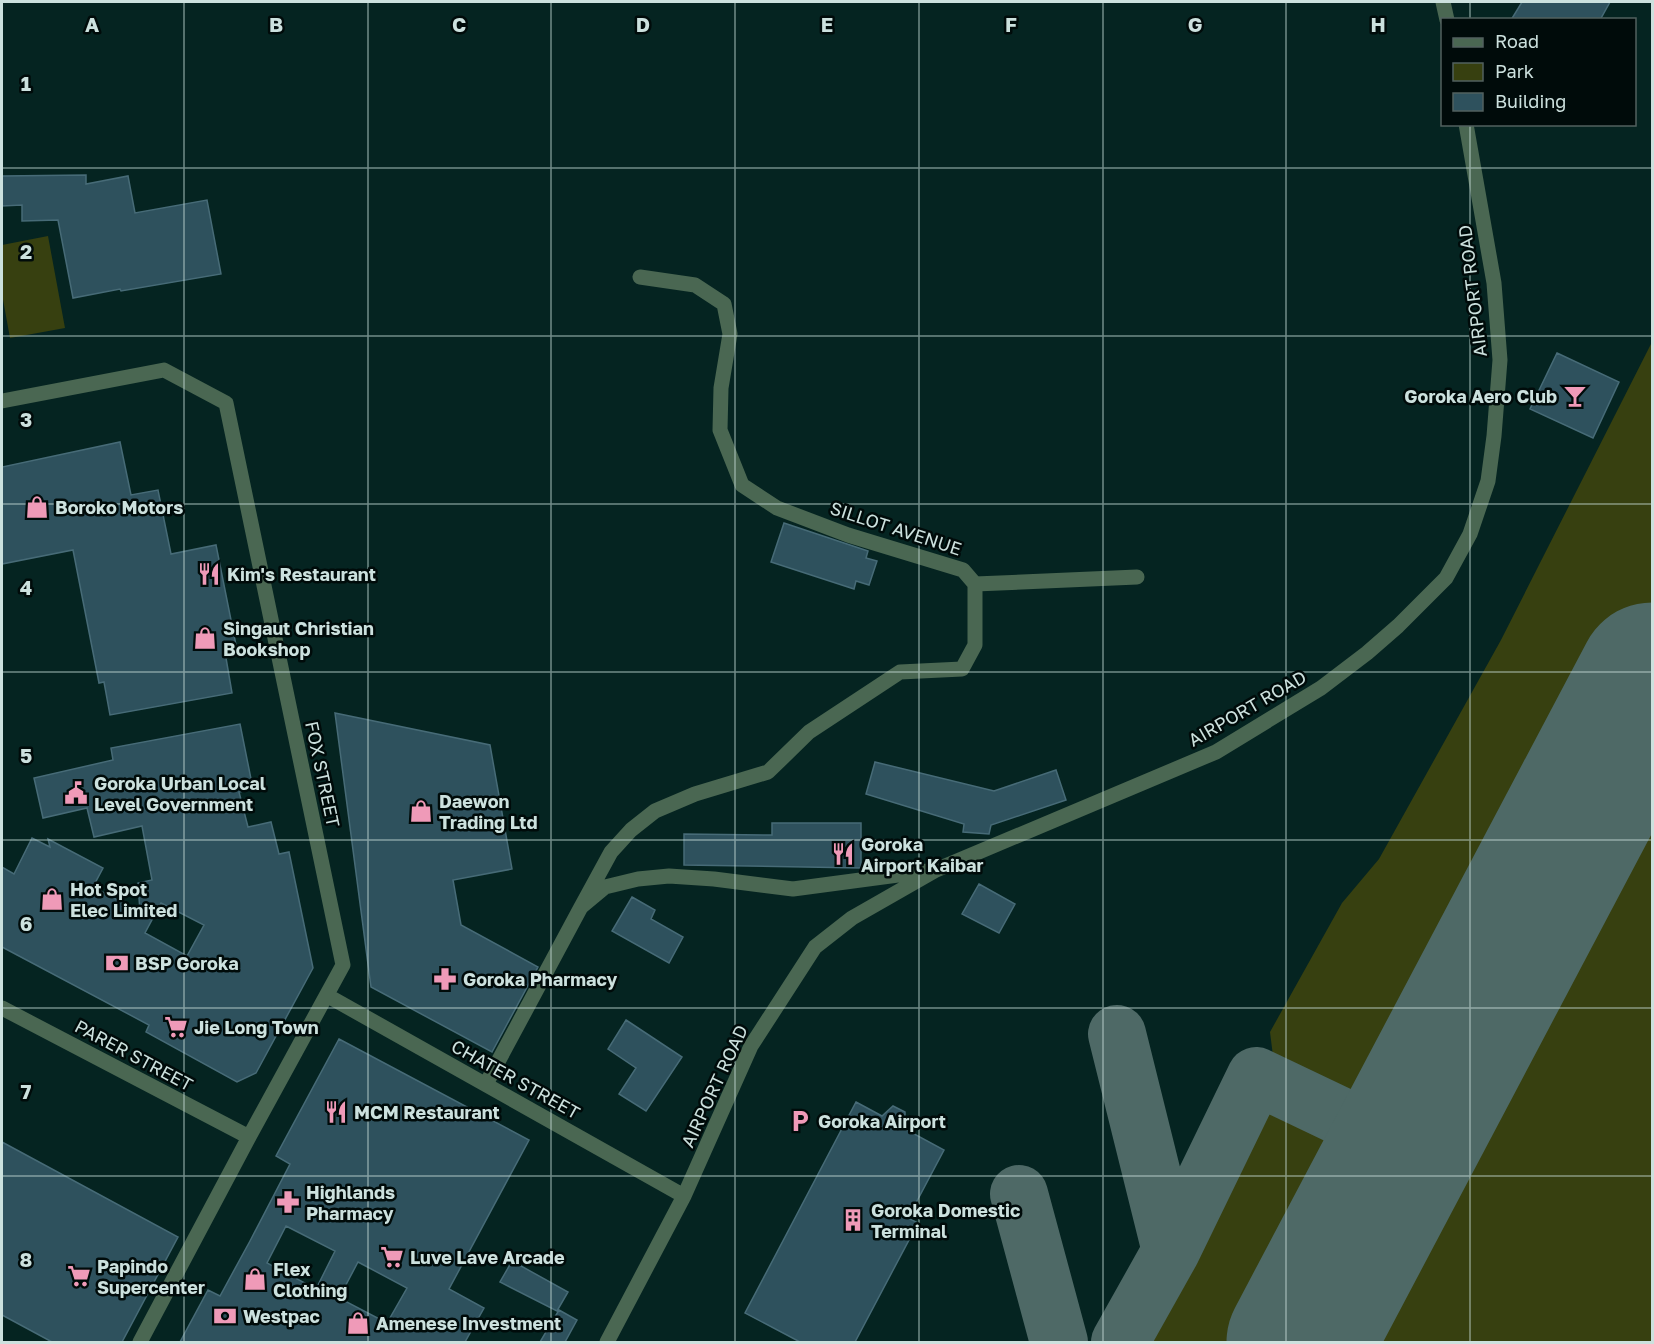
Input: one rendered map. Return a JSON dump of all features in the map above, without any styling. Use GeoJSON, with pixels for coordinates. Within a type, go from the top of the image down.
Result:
{"type":"FeatureCollection","features":[{"type":"Feature","properties":{"kind":"street"},"geometry":{"type":"LineString","coordinates":[[1443,2],[1447,18]]}},
{"type":"Feature","properties":{"kind":"street","name":"AIRPORT ROAD"},"geometry":{"type":"LineString","coordinates":[[607,1342],[684,1196],[751,1046],[815,947],[852,918],[936,870],[1216,752],[1321,688],[1398,626],[1446,578],[1470,534],[1488,481],[1500,360],[1494,282],[1466,126]]}},
{"type":"Feature","properties":{"kind":"street","name":"SILLOT AVENUE"},"geometry":{"type":"LineString","coordinates":[[640,277],[695,285],[724,304],[730,334],[721,388],[720,430],[742,485],[777,508],[848,535],[963,570],[975,584]]}},
{"type":"Feature","properties":{"kind":"street","name":"FOX STREET"},"geometry":{"type":"LineString","coordinates":[[2,401],[164,370],[226,402],[343,965],[140,1342]]}},
{"type":"Feature","properties":{"kind":"street"},"geometry":{"type":"LineString","coordinates":[[486,1084],[611,852],[631,830],[655,811],[695,794],[768,772],[809,732],[900,672],[962,669],[975,645],[975,584],[1137,577]]}},
{"type":"Feature","properties":{"kind":"street"},"geometry":{"type":"LineString","coordinates":[[581,907],[605,887],[638,879],[669,876],[793,889],[936,870]]}},
{"type":"Feature","properties":{"kind":"street","name":"CHATER STREET"},"geometry":{"type":"LineString","coordinates":[[328,996],[684,1196]]}},
{"type":"Feature","properties":{"kind":"street","name":"PARER STREET"},"geometry":{"type":"LineString","coordinates":[[2,1008],[249,1137]]}},
{"type":"Feature","properties":{"kind":"green space"},"geometry":{"type":"Polygon","coordinates":[[[48,236],[65,328],[10,338],[2,294],[2,245],[48,236]]]}},
{"type":"Feature","properties":{"kind":"green space"},"geometry":{"type":"Polygon","coordinates":[[[1652,342],[1652,620],[1413,1080],[1396,1097],[1369,1106],[1295,1073],[1273,1056],[1270,1032],[1342,903],[1379,859],[1501,640],[1652,342]]]}},
{"type":"Feature","properties":{"kind":"green space"},"geometry":{"type":"Polygon","coordinates":[[[1652,737],[1652,1342],[1328,1342],[1652,737]]]}},
{"type":"Feature","properties":{"kind":"green space"},"geometry":{"type":"Polygon","coordinates":[[[1263,1098],[1274,1098],[1347,1134],[1369,1153],[1366,1170],[1275,1342],[1139,1342],[1263,1098]]]}},
{"type":"Feature","properties":{"kind":"building"},"geometry":{"type":"Polygon","coordinates":[[[1522,2],[1610,2],[1601,18],[1512,18],[1522,2]]]}},
{"type":"Feature","properties":{"kind":"building"},"geometry":{"type":"Polygon","coordinates":[[[86,175],[86,184],[128,176],[135,213],[207,200],[221,274],[73,298],[58,220],[22,221],[22,205],[2,206],[2,176],[86,175]]]}},
{"type":"Feature","properties":{"kind":"building","name":"Goroka Aero Club"},"geometry":{"type":"Polygon","coordinates":[[[1557,353],[1619,382],[1593,438],[1530,409],[1557,353]]]}},
{"type":"Feature","properties":{"kind":"building"},"geometry":{"type":"Polygon","coordinates":[[[120,442],[131,495],[158,490],[171,554],[216,545],[238,655],[226,658],[232,693],[110,715],[104,682],[99,683],[73,550],[2,564],[2,467],[120,442]]]}},
{"type":"Feature","properties":{"kind":"building"},"geometry":{"type":"Polygon","coordinates":[[[784,523],[868,551],[866,558],[877,561],[869,585],[856,581],[854,589],[771,562],[784,523]]]}},
{"type":"Feature","properties":{"kind":"building"},"geometry":{"type":"Polygon","coordinates":[[[335,713],[490,745],[512,869],[453,880],[461,925],[538,967],[492,1052],[371,987],[335,713]]]}},
{"type":"Feature","properties":{"kind":"building"},"geometry":{"type":"Polygon","coordinates":[[[240,724],[253,789],[239,792],[248,827],[271,822],[279,854],[289,852],[313,968],[256,1073],[237,1082],[146,1032],[149,1025],[2,947],[2,867],[14,874],[32,838],[50,847],[48,839],[103,868],[93,887],[140,912],[138,883],[152,880],[142,826],[94,837],[87,808],[43,818],[34,778],[113,760],[111,748],[240,724]],[[161,903],[145,933],[187,956],[204,925],[161,903]]]}},
{"type":"Feature","properties":{"kind":"building"},"geometry":{"type":"Polygon","coordinates":[[[875,762],[994,791],[1056,770],[1066,800],[991,825],[989,834],[963,832],[964,824],[866,794],[875,762]]]}},
{"type":"Feature","properties":{"kind":"building"},"geometry":{"type":"Polygon","coordinates":[[[772,823],[861,823],[861,868],[684,865],[684,834],[772,835],[772,823]]]}},
{"type":"Feature","properties":{"kind":"building"},"geometry":{"type":"Polygon","coordinates":[[[979,884],[1015,904],[999,933],[962,914],[979,884]]]}},
{"type":"Feature","properties":{"kind":"building"},"geometry":{"type":"Polygon","coordinates":[[[632,897],[655,910],[651,919],[683,937],[669,963],[612,931],[632,897]]]}},
{"type":"Feature","properties":{"kind":"building"},"geometry":{"type":"Polygon","coordinates":[[[626,1020],[682,1057],[646,1111],[619,1094],[636,1068],[608,1049],[626,1020]]]}},
{"type":"Feature","properties":{"kind":"building"},"geometry":{"type":"Polygon","coordinates":[[[339,1039],[529,1140],[449,1289],[484,1308],[465,1342],[180,1342],[208,1290],[220,1296],[290,1164],[276,1156],[339,1039]],[[286,1226],[267,1263],[316,1289],[335,1251],[286,1226]],[[358,1262],[339,1298],[387,1323],[407,1288],[358,1262]]]}},
{"type":"Feature","properties":{"kind":"building","name":"Goroka Domestic Terminal"},"geometry":{"type":"Polygon","coordinates":[[[856,1102],[882,1116],[893,1106],[905,1112],[905,1129],[944,1150],[908,1218],[918,1223],[855,1342],[800,1342],[745,1313],[856,1102]]]}},
{"type":"Feature","properties":{"kind":"building","name":"Papindo Supercenter"},"geometry":{"type":"Polygon","coordinates":[[[2,1142],[178,1237],[122,1342],[52,1342],[2,1315],[2,1142]]]}},
{"type":"Feature","properties":{"kind":"building"},"geometry":{"type":"Polygon","coordinates":[[[512,1261],[568,1292],[557,1311],[500,1282],[512,1261]]]}},
{"type":"Feature","properties":{"kind":"building"},"geometry":{"type":"Polygon","coordinates":[[[559,1310],[577,1320],[565,1342],[540,1342],[559,1310]]]}},
{"type":"Feature","properties":{"kind":"taxiway"},"geometry":{"type":"LineString","coordinates":[[1117,1034],[1171,1251],[1120,1342]]}},
{"type":"Feature","properties":{"kind":"taxiway"},"geometry":{"type":"LineString","coordinates":[[1171,1251],[1256,1076],[1405,1147]]}},
{"type":"Feature","properties":{"kind":"taxiway"},"geometry":{"type":"LineString","coordinates":[[1019,1194],[1059,1342]]}},
{"type":"Feature","properties":{"kind":"runway"},"geometry":{"type":"LineString","coordinates":[[1300,1342],[1652,676]]}},
{"type":"Feature","properties":{"kind":"place","name":"Goroka Aero Club"},"geometry":{"type":"Point","coordinates":[1575,396]}},
{"type":"Feature","properties":{"kind":"place","name":"Boroko Motors"},"geometry":{"type":"Point","coordinates":[37,507]}},
{"type":"Feature","properties":{"kind":"place","name":"Kim's Restaurant"},"geometry":{"type":"Point","coordinates":[209,574]}},
{"type":"Feature","properties":{"kind":"place","name":"Singaut Christian Bookshop"},"geometry":{"type":"Point","coordinates":[205,638]}},
{"type":"Feature","properties":{"kind":"place","name":"Goroka Urban Local Level Government"},"geometry":{"type":"Point","coordinates":[76,793]}},
{"type":"Feature","properties":{"kind":"place","name":"Daewon Trading Ltd"},"geometry":{"type":"Point","coordinates":[421,811]}},
{"type":"Feature","properties":{"kind":"place","name":"Goroka Airport Kaibar"},"geometry":{"type":"Point","coordinates":[843,854]}},
{"type":"Feature","properties":{"kind":"place","name":"Hot Spot Elec Limited"},"geometry":{"type":"Point","coordinates":[52,899]}},
{"type":"Feature","properties":{"kind":"place","name":"BSP Goroka"},"geometry":{"type":"Point","coordinates":[117,963]}},
{"type":"Feature","properties":{"kind":"place","name":"Goroka Pharmacy"},"geometry":{"type":"Point","coordinates":[445,979]}},
{"type":"Feature","properties":{"kind":"place","name":"Jie Long Town"},"geometry":{"type":"Point","coordinates":[176,1027]}},
{"type":"Feature","properties":{"kind":"place","name":"MCM Restaurant"},"geometry":{"type":"Point","coordinates":[336,1112]}},
{"type":"Feature","properties":{"kind":"place","name":"Goroka Airport"},"geometry":{"type":"Point","coordinates":[800,1121]}},
{"type":"Feature","properties":{"kind":"place","name":"Highlands Pharmacy"},"geometry":{"type":"Point","coordinates":[288,1202]}},
{"type":"Feature","properties":{"kind":"place","name":"Goroka Domestic Terminal"},"geometry":{"type":"Point","coordinates":[853,1220]}},
{"type":"Feature","properties":{"kind":"place","name":"Luve Lave Arcade"},"geometry":{"type":"Point","coordinates":[392,1257]}},
{"type":"Feature","properties":{"kind":"place","name":"Papindo Supercenter"},"geometry":{"type":"Point","coordinates":[79,1276]}},
{"type":"Feature","properties":{"kind":"place","name":"Flex Clothing"},"geometry":{"type":"Point","coordinates":[255,1279]}},
{"type":"Feature","properties":{"kind":"place","name":"Westpac"},"geometry":{"type":"Point","coordinates":[225,1316]}},
{"type":"Feature","properties":{"kind":"place","name":"Amenese Investment"},"geometry":{"type":"Point","coordinates":[358,1323]}}]}
